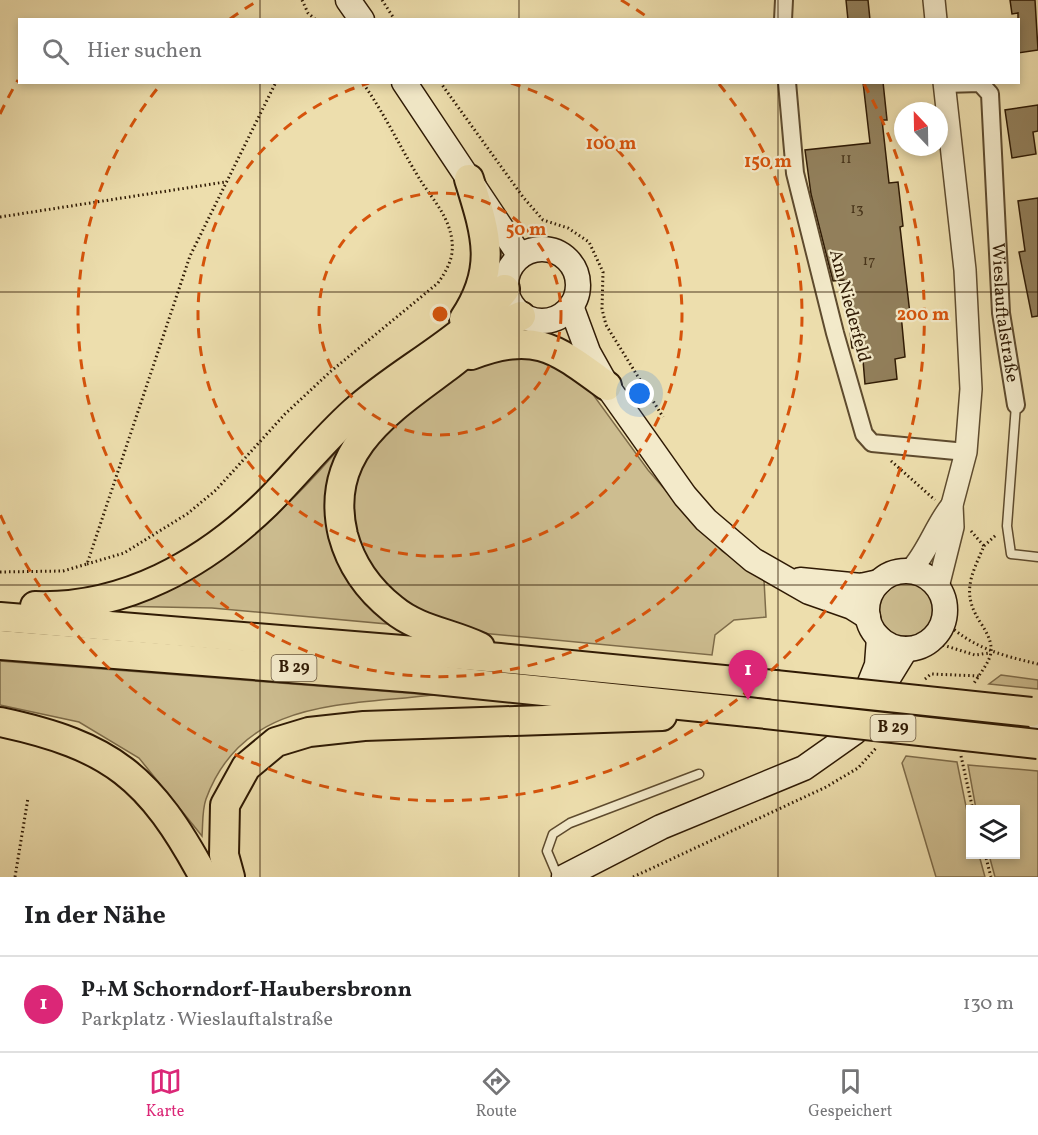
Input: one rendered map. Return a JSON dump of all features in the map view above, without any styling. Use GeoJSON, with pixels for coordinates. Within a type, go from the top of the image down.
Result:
{"type":"FeatureCollection","features":[{"type":"Feature","properties":{"kind":"highway"},"geometry":{"type":"LineString","coordinates":[[444,357],[454,333],[477,297],[484,278],[487,257],[486,236],[469,179]]}},
{"type":"Feature","properties":{"kind":"highway"},"geometry":{"type":"LineString","coordinates":[[500,658],[470,643],[414,623],[393,610],[372,589],[355,566],[340,522],[339,499],[343,474],[354,450],[370,429],[444,357],[505,289]]}},
{"type":"Feature","properties":{"kind":"highway"},"geometry":{"type":"LineString","coordinates":[[0,605],[55,607],[112,596],[164,579],[217,547],[266,504],[354,412],[492,329],[534,319]]}},
{"type":"Feature","properties":{"kind":"highway"},"geometry":{"type":"LineString","coordinates":[[444,357],[519,342],[544,346],[566,356],[608,386]]}},
{"type":"Feature","properties":{"kind":"highway","name":"B 29"},"geometry":{"type":"LineString","coordinates":[[0,617],[500,658],[590,694],[1038,713]]}},
{"type":"Feature","properties":{"kind":"highway","name":"B 29"},"geometry":{"type":"LineString","coordinates":[[0,645],[590,694],[1038,744]]}},
{"type":"Feature","properties":{"kind":"highway"},"geometry":{"type":"LineString","coordinates":[[230,877],[224,855],[225,805],[246,767],[276,742],[309,732],[590,694]]}},
{"type":"Feature","properties":{"kind":"highway"},"geometry":{"type":"LineString","coordinates":[[0,722],[67,740],[97,752],[122,768],[147,790],[168,814],[204,877]]}},
{"type":"Feature","properties":{"kind":"main road"},"geometry":{"type":"LineString","coordinates":[[348,0],[361,18]]}},
{"type":"Feature","properties":{"kind":"main road"},"geometry":{"type":"LineString","coordinates":[[405,84],[520,256]]}},
{"type":"Feature","properties":{"kind":"main road"},"geometry":{"type":"LineString","coordinates":[[534,319],[561,316],[571,306],[578,285],[571,264],[563,256],[542,249],[520,256],[508,270],[505,289],[508,299],[534,319],[588,352]]}},
{"type":"Feature","properties":{"kind":"main road"},"geometry":{"type":"LineString","coordinates":[[571,306],[588,352],[608,386],[685,496],[706,520],[753,560],[809,592],[852,608],[890,645],[906,649],[930,641],[944,621]]}},
{"type":"Feature","properties":{"kind":"main road"},"geometry":{"type":"LineString","coordinates":[[834,745],[866,696],[877,665],[874,628],[868,603],[879,582],[888,575],[909,571],[930,578],[938,587]]}},
{"type":"Feature","properties":{"kind":"main road"},"geometry":{"type":"LineString","coordinates":[[789,581],[817,580],[861,586],[879,582]]}},
{"type":"Feature","properties":{"kind":"main road","name":"Wieslauftalstraße"},"geometry":{"type":"LineString","coordinates":[[938,587],[944,598],[944,621]]}},
{"type":"Feature","properties":{"kind":"main road"},"geometry":{"type":"LineString","coordinates":[[564,877],[661,827],[804,768],[855,732],[906,649]]}},
{"type":"Feature","properties":{"kind":"street"},"geometry":{"type":"LineString","coordinates":[[783,18],[784,0]]}},
{"type":"Feature","properties":{"kind":"street"},"geometry":{"type":"LineString","coordinates":[[934,0],[936,18]]}},
{"type":"Feature","properties":{"kind":"street","name":"Am Niederfeld"},"geometry":{"type":"LineString","coordinates":[[787,84],[795,173],[810,238],[864,434],[872,443]]}},
{"type":"Feature","properties":{"kind":"street","name":"Wieslauftalstraße"},"geometry":{"type":"LineString","coordinates":[[909,571],[919,561],[940,520],[943,503],[966,452],[971,389],[965,270],[944,84]]}},
{"type":"Feature","properties":{"kind":"street","name":"Wieslauftalstraße"},"geometry":{"type":"LineString","coordinates":[[981,84],[990,94],[1001,314],[1016,405]]}},
{"type":"Feature","properties":{"kind":"street"},"geometry":{"type":"LineString","coordinates":[[872,443],[966,452]]}},
{"type":"Feature","properties":{"kind":"street","name":"Wieslauftalstraße"},"geometry":{"type":"LineString","coordinates":[[938,587],[953,527],[943,503]]}},
{"type":"Feature","properties":{"kind":"lane","name":"Wieslauftalstraße"},"geometry":{"type":"LineString","coordinates":[[1016,405],[1007,526],[1011,554],[1038,556]]}},
{"type":"Feature","properties":{"kind":"lane"},"geometry":{"type":"LineString","coordinates":[[961,720],[1038,728]]}},
{"type":"Feature","properties":{"kind":"lane"},"geometry":{"type":"LineString","coordinates":[[558,877],[547,851],[553,834],[570,823],[699,774]]}},
{"type":"Feature","properties":{"kind":"path"},"geometry":{"type":"LineString","coordinates":[[302,0],[308,13],[314,18]]}},
{"type":"Feature","properties":{"kind":"path"},"geometry":{"type":"LineString","coordinates":[[382,0],[394,18]]}},
{"type":"Feature","properties":{"kind":"path"},"geometry":{"type":"LineString","coordinates":[[307,18],[308,13]]}},
{"type":"Feature","properties":{"kind":"path"},"geometry":{"type":"LineString","coordinates":[[87,564],[190,256],[275,84]]}},
{"type":"Feature","properties":{"kind":"path"},"geometry":{"type":"LineString","coordinates":[[0,572],[63,571],[124,553],[194,508],[216,490],[285,414],[330,372],[438,284],[450,266],[453,243],[448,221],[417,174],[381,109],[363,84]]}},
{"type":"Feature","properties":{"kind":"path"},"geometry":{"type":"LineString","coordinates":[[441,84],[522,197],[543,220],[568,228],[589,242],[603,272],[602,309],[606,324],[663,417]]}},
{"type":"Feature","properties":{"kind":"path"},"geometry":{"type":"LineString","coordinates":[[0,217],[225,182]]}},
{"type":"Feature","properties":{"kind":"path"},"geometry":{"type":"LineString","coordinates":[[872,443],[943,503]]}},
{"type":"Feature","properties":{"kind":"path"},"geometry":{"type":"LineString","coordinates":[[971,531],[984,546],[971,575],[969,591],[972,607],[988,633],[991,653],[979,676]]}},
{"type":"Feature","properties":{"kind":"path"},"geometry":{"type":"LineString","coordinates":[[944,621],[991,653]]}},
{"type":"Feature","properties":{"kind":"path"},"geometry":{"type":"LineString","coordinates":[[930,641],[975,655],[991,653],[1038,664]]}},
{"type":"Feature","properties":{"kind":"path"},"geometry":{"type":"LineString","coordinates":[[15,877],[28,798]]}},
{"type":"Feature","properties":{"kind":"path"},"geometry":{"type":"LineString","coordinates":[[986,859],[991,877]]}},
{"type":"Feature","properties":{"kind":"shaded area"},"geometry":{"type":"Polygon","coordinates":[[[522,348],[581,378],[648,470],[688,516],[722,551],[764,580],[766,617],[734,620],[715,635],[712,655],[470,632],[448,626],[388,593],[356,545],[351,478],[382,433],[468,367],[522,348]]]}},
{"type":"Feature","properties":{"kind":"shaded area"},"geometry":{"type":"Polygon","coordinates":[[[361,422],[332,504],[399,625],[212,608],[108,606],[178,582],[199,572],[245,541],[306,485],[361,422]]]}},
{"type":"Feature","properties":{"kind":"shaded area"},"geometry":{"type":"Polygon","coordinates":[[[907,579],[928,588],[937,609],[928,630],[907,639],[886,630],[877,609],[886,588],[907,579]]]}},
{"type":"Feature","properties":{"kind":"shaded area"},"geometry":{"type":"Polygon","coordinates":[[[0,661],[433,695],[331,706],[300,713],[270,725],[244,742],[223,766],[206,799],[202,836],[139,758],[79,722],[0,705],[0,661]]]}},
{"type":"Feature","properties":{"kind":"shaded area"},"geometry":{"type":"Polygon","coordinates":[[[1001,675],[1038,680],[1038,689],[989,684],[1001,675]]]}},
{"type":"Feature","properties":{"kind":"shaded area"},"geometry":{"type":"Polygon","coordinates":[[[906,756],[957,762],[966,806],[966,859],[980,859],[985,877],[936,877],[902,763],[906,756]]]}},
{"type":"Feature","properties":{"kind":"shaded area"},"geometry":{"type":"Polygon","coordinates":[[[968,765],[1038,771],[1038,877],[995,877],[990,859],[1020,859],[1020,805],[975,805],[968,765]]]}},
{"type":"Feature","properties":{"kind":"building"},"geometry":{"type":"Polygon","coordinates":[[[846,0],[868,0],[870,18],[848,18],[846,0]]]}},
{"type":"Feature","properties":{"kind":"building"},"geometry":{"type":"Polygon","coordinates":[[[1010,0],[1035,0],[1038,50],[1020,53],[1020,18],[1018,18],[1018,13],[1012,14],[1010,0]]]}},
{"type":"Feature","properties":{"kind":"building"},"geometry":{"type":"Polygon","coordinates":[[[863,84],[883,84],[887,120],[882,120],[889,183],[898,182],[903,226],[900,227],[910,314],[901,314],[905,357],[895,359],[897,379],[865,384],[862,348],[852,348],[844,280],[833,281],[811,194],[805,150],[870,143],[863,84]]]}},
{"type":"Feature","properties":{"kind":"building"},"geometry":{"type":"Polygon","coordinates":[[[1038,105],[1038,131],[1033,132],[1036,154],[1012,158],[1005,110],[1038,105]]]}},
{"type":"Feature","properties":{"kind":"building"},"geometry":{"type":"Polygon","coordinates":[[[1038,198],[1038,316],[1032,317],[1019,252],[1025,251],[1018,201],[1038,198]]]}},
{"type":"Feature","properties":{"kind":"place","name":"P+M Schorndorf-Haubersbronn"},"geometry":{"type":"Point","coordinates":[748,700]}}]}
